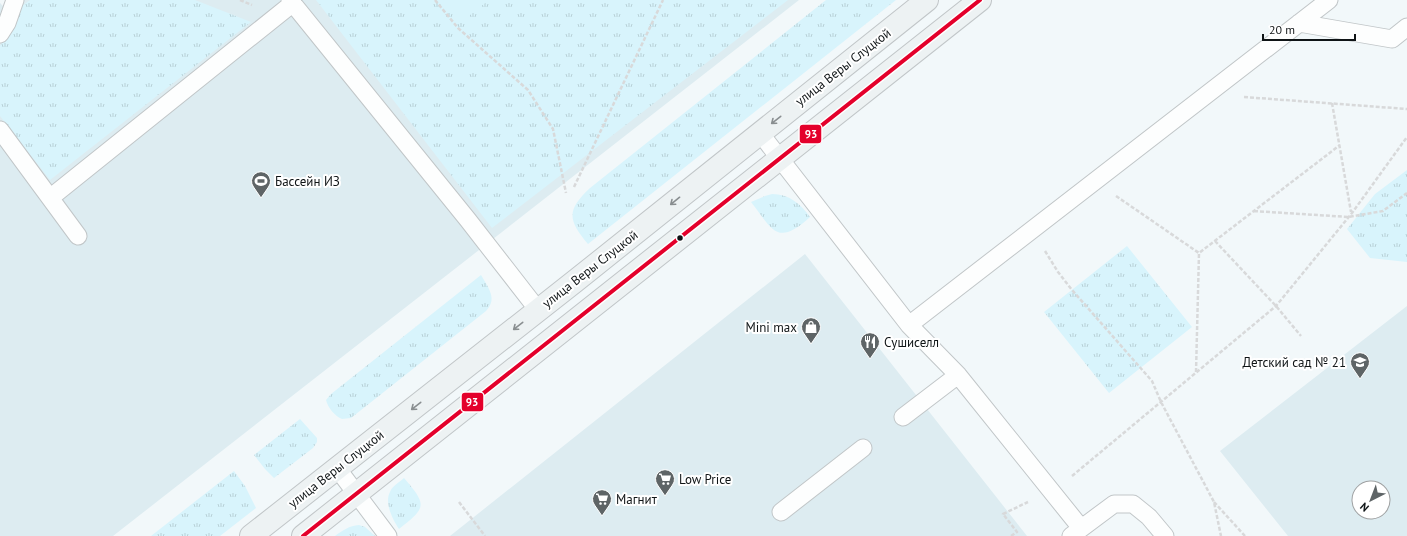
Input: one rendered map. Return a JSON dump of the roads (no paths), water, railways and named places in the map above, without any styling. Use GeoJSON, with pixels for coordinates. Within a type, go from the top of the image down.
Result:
{"type":"FeatureCollection","features":[{"type":"Feature","properties":{"kind":"street","name":"улица Веры Слуцкой"},"geometry":{"type":"LineString","coordinates":[[251,536],[538,310],[927,0]]}},
{"type":"Feature","properties":{"kind":"street"},"geometry":{"type":"LineString","coordinates":[[303,536],[980,0]]}},
{"type":"Feature","properties":{"kind":"lane"},"geometry":{"type":"LineString","coordinates":[[0,34],[7,23],[15,0]]}},
{"type":"Feature","properties":{"kind":"lane"},"geometry":{"type":"LineString","coordinates":[[909,325],[1329,0]]}},
{"type":"Feature","properties":{"kind":"lane"},"geometry":{"type":"LineString","coordinates":[[50,198],[291,2],[468,220],[538,310]]}},
{"type":"Feature","properties":{"kind":"lane"},"geometry":{"type":"LineString","coordinates":[[1299,23],[1392,39],[1407,27]]}},
{"type":"Feature","properties":{"kind":"lane"},"geometry":{"type":"LineString","coordinates":[[0,130],[78,236]]}},
{"type":"Feature","properties":{"kind":"lane"},"geometry":{"type":"LineString","coordinates":[[760,133],[909,325],[958,375],[1052,492],[1076,532],[1114,504],[1134,504],[1149,517],[1165,536]]}},
{"type":"Feature","properties":{"kind":"lane"},"geometry":{"type":"LineString","coordinates":[[903,417],[958,375]]}},
{"type":"Feature","properties":{"kind":"lane"},"geometry":{"type":"LineString","coordinates":[[781,512],[863,448]]}},
{"type":"Feature","properties":{"kind":"lane"},"geometry":{"type":"LineString","coordinates":[[337,468],[388,536]]}},
{"type":"Feature","properties":{"kind":"place","name":"Бассейн ИЗ"},"geometry":{"type":"Point","coordinates":[261,198]}},
{"type":"Feature","properties":{"kind":"place","name":"Mini max"},"geometry":{"type":"Point","coordinates":[811,344]}},
{"type":"Feature","properties":{"kind":"place","name":"Сушиселл"},"geometry":{"type":"Point","coordinates":[870,359]}},
{"type":"Feature","properties":{"kind":"place","name":"Детский сад № 21"},"geometry":{"type":"Point","coordinates":[1360,379]}},
{"type":"Feature","properties":{"kind":"place","name":"Low Price"},"geometry":{"type":"Point","coordinates":[665,496]}},
{"type":"Feature","properties":{"kind":"place","name":"Магнит"},"geometry":{"type":"Point","coordinates":[602,516]}}]}
